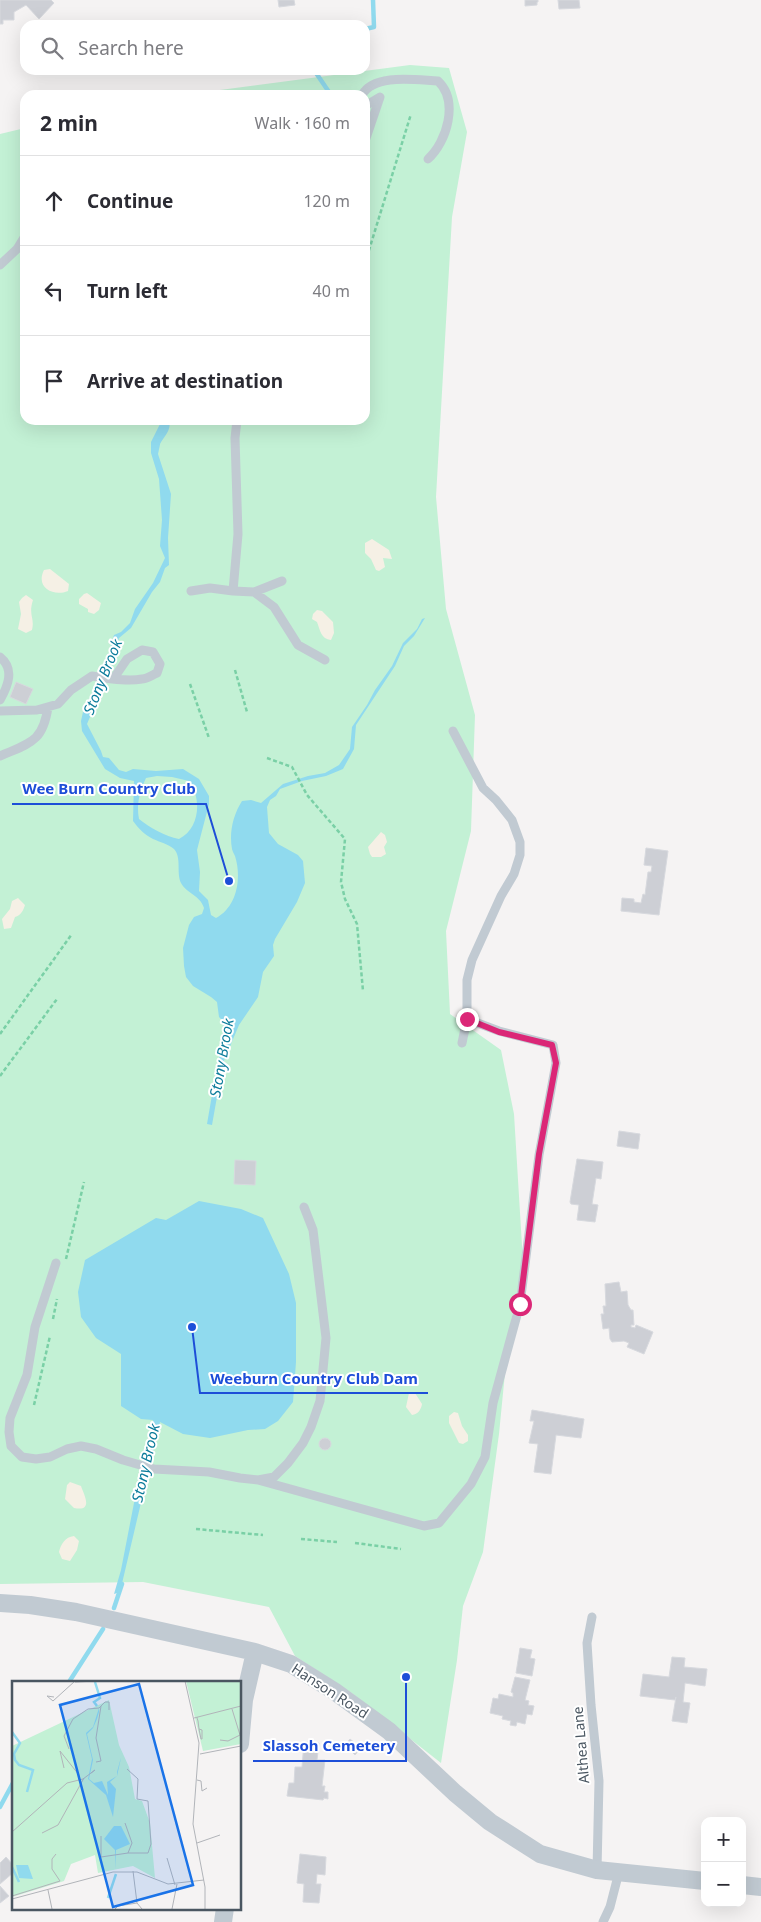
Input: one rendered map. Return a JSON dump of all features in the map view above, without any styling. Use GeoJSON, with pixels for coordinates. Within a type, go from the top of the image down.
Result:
{"type":"FeatureCollection","features":[{"type":"Feature","properties":{"kind":"street","name":"Hanson Road"},"geometry":{"type":"LineString","coordinates":[[0,1603],[30,1605],[76,1612],[255,1652],[291,1664],[334,1691],[381,1725],[455,1793],[490,1822],[540,1854],[597,1870],[701,1881]]}},
{"type":"Feature","properties":{"kind":"street"},"geometry":{"type":"LineString","coordinates":[[241,1733],[244,1700],[255,1652]]}},
{"type":"Feature","properties":{"kind":"street"},"geometry":{"type":"LineString","coordinates":[[746,1885],[761,1887]]}},
{"type":"Feature","properties":{"kind":"lane"},"geometry":{"type":"LineString","coordinates":[[367,90],[372,85],[384,80],[438,81],[445,88],[449,107],[447,126],[442,141],[428,159]]}},
{"type":"Feature","properties":{"kind":"lane"},"geometry":{"type":"LineString","coordinates":[[370,103],[380,97],[370,126]]}},
{"type":"Feature","properties":{"kind":"lane"},"geometry":{"type":"LineString","coordinates":[[0,265],[20,244]]}},
{"type":"Feature","properties":{"kind":"lane"},"geometry":{"type":"LineString","coordinates":[[233,590],[238,534],[235,438],[236,425]]}},
{"type":"Feature","properties":{"kind":"lane"},"geometry":{"type":"LineString","coordinates":[[191,591],[210,588],[254,592],[282,581]]}},
{"type":"Feature","properties":{"kind":"lane"},"geometry":{"type":"LineString","coordinates":[[254,592],[274,607],[298,645],[325,660]]}},
{"type":"Feature","properties":{"kind":"lane"},"geometry":{"type":"LineString","coordinates":[[0,712],[37,710],[58,704],[71,690],[92,676],[112,678],[143,679],[157,673],[160,664],[153,652],[142,650],[127,659],[112,678]]}},
{"type":"Feature","properties":{"kind":"lane"},"geometry":{"type":"LineString","coordinates":[[0,657],[6,662],[9,670],[8,685],[0,700]]}},
{"type":"Feature","properties":{"kind":"lane"},"geometry":{"type":"LineString","coordinates":[[0,756],[32,743],[46,725],[48,707]]}},
{"type":"Feature","properties":{"kind":"lane"},"geometry":{"type":"LineString","coordinates":[[453,731],[482,788],[496,800],[512,820],[520,842],[520,855],[514,874],[472,960],[467,980],[467,1019],[462,1043]]}},
{"type":"Feature","properties":{"kind":"lane"},"geometry":{"type":"LineString","coordinates":[[56,1263],[35,1327],[27,1375],[10,1418],[11,1446],[22,1457],[36,1459],[50,1457],[67,1449],[81,1446],[96,1449],[154,1469],[209,1472],[258,1480],[424,1526],[439,1523],[471,1484],[484,1457],[493,1404],[520,1304],[539,1154],[556,1063],[552,1045],[499,1032],[467,1019]]}},
{"type":"Feature","properties":{"kind":"lane"},"geometry":{"type":"LineString","coordinates":[[258,1480],[274,1477],[288,1463],[307,1435],[320,1401],[326,1338],[313,1230],[304,1207]]}},
{"type":"Feature","properties":{"kind":"lane","name":"Althea Lane"},"geometry":{"type":"LineString","coordinates":[[592,1617],[587,1643],[590,1705],[599,1781],[597,1870]]}},
{"type":"Feature","properties":{"kind":"lane"},"geometry":{"type":"LineString","coordinates":[[603,1922],[610,1907],[619,1872]]}},
{"type":"Feature","properties":{"kind":"path"},"geometry":{"type":"LineString","coordinates":[[370,247],[411,114]]}},
{"type":"Feature","properties":{"kind":"path"},"geometry":{"type":"LineString","coordinates":[[235,670],[247,712]]}},
{"type":"Feature","properties":{"kind":"path"},"geometry":{"type":"LineString","coordinates":[[190,684],[209,738]]}},
{"type":"Feature","properties":{"kind":"path"},"geometry":{"type":"LineString","coordinates":[[267,758],[292,767],[307,795],[345,840],[342,882],[345,899],[356,924],[363,991]]}},
{"type":"Feature","properties":{"kind":"path"},"geometry":{"type":"LineString","coordinates":[[0,1034],[72,934]]}},
{"type":"Feature","properties":{"kind":"path"},"geometry":{"type":"LineString","coordinates":[[0,1076],[57,999]]}},
{"type":"Feature","properties":{"kind":"path"},"geometry":{"type":"LineString","coordinates":[[65,1264],[84,1182]]}},
{"type":"Feature","properties":{"kind":"path"},"geometry":{"type":"LineString","coordinates":[[53,1319],[59,1292]]}},
{"type":"Feature","properties":{"kind":"path"},"geometry":{"type":"LineString","coordinates":[[34,1405],[50,1336]]}},
{"type":"Feature","properties":{"kind":"path"},"geometry":{"type":"LineString","coordinates":[[196,1529],[263,1535]]}},
{"type":"Feature","properties":{"kind":"path"},"geometry":{"type":"LineString","coordinates":[[302,1539],[338,1542]]}},
{"type":"Feature","properties":{"kind":"path"},"geometry":{"type":"LineString","coordinates":[[355,1543],[401,1549]]}},
{"type":"Feature","properties":{"kind":"green space"},"geometry":{"type":"Polygon","coordinates":[[[410,65],[449,68],[467,132],[452,217],[436,497],[446,609],[475,715],[471,831],[446,931],[450,1014],[501,1050],[514,1114],[523,1262],[509,1332],[499,1434],[483,1552],[463,1606],[457,1660],[441,1763],[353,1694],[295,1656],[269,1607],[143,1582],[0,1584],[0,134],[20,129],[20,425],[370,425],[370,90],[220,90],[334,75],[370,75],[370,70],[410,65]]]}},
{"type":"Feature","properties":{"kind":"sand"},"geometry":{"type":"Polygon","coordinates":[[[372,539],[389,550],[392,559],[383,558],[385,567],[379,571],[376,570],[371,559],[365,553],[365,543],[372,539]]]}},
{"type":"Feature","properties":{"kind":"sand"},"geometry":{"type":"Polygon","coordinates":[[[50,569],[69,584],[68,591],[57,593],[47,590],[42,582],[42,576],[44,570],[50,569]]]}},
{"type":"Feature","properties":{"kind":"sand"},"geometry":{"type":"Polygon","coordinates":[[[87,593],[101,603],[99,610],[94,614],[88,612],[88,609],[79,604],[79,599],[87,593]]]}},
{"type":"Feature","properties":{"kind":"sand"},"geometry":{"type":"Polygon","coordinates":[[[26,595],[33,600],[31,609],[33,622],[32,630],[26,633],[18,629],[21,614],[19,602],[26,595]]]}},
{"type":"Feature","properties":{"kind":"sand"},"geometry":{"type":"Polygon","coordinates":[[[317,610],[322,611],[333,622],[334,633],[331,640],[323,636],[317,622],[312,619],[313,614],[317,610]]]}},
{"type":"Feature","properties":{"kind":"sand"},"geometry":{"type":"Polygon","coordinates":[[[381,832],[385,835],[387,842],[384,847],[386,854],[381,857],[372,857],[368,847],[381,832]]]}},
{"type":"Feature","properties":{"kind":"sand"},"geometry":{"type":"Polygon","coordinates":[[[18,898],[25,905],[20,914],[15,917],[11,928],[4,929],[2,919],[10,909],[12,901],[18,898]]]}},
{"type":"Feature","properties":{"kind":"sand"},"geometry":{"type":"Polygon","coordinates":[[[409,1393],[415,1393],[422,1404],[419,1411],[412,1415],[406,1407],[409,1393]]]}},
{"type":"Feature","properties":{"kind":"sand"},"geometry":{"type":"Polygon","coordinates":[[[454,1412],[458,1413],[462,1426],[468,1435],[468,1441],[463,1444],[459,1443],[449,1423],[449,1416],[454,1412]]]}},
{"type":"Feature","properties":{"kind":"sand"},"geometry":{"type":"Polygon","coordinates":[[[70,1482],[81,1486],[86,1502],[84,1508],[74,1508],[65,1499],[67,1485],[70,1482]]]}},
{"type":"Feature","properties":{"kind":"sand"},"geometry":{"type":"Polygon","coordinates":[[[74,1536],[79,1541],[77,1550],[70,1561],[62,1559],[59,1552],[62,1544],[66,1539],[74,1536]]]}},
{"type":"Feature","properties":{"kind":"water"},"geometry":{"type":"Polygon","coordinates":[[[160,425],[166,425],[158,454],[171,494],[168,538],[169,565],[165,568],[160,582],[131,628],[119,638],[109,667],[110,674],[87,724],[103,757],[109,758],[119,770],[126,772],[133,769],[156,771],[183,769],[199,779],[209,796],[209,804],[197,850],[200,872],[199,891],[208,900],[211,915],[216,918],[223,913],[229,907],[236,891],[238,873],[232,849],[231,830],[242,801],[251,800],[261,803],[283,784],[325,773],[339,765],[350,749],[352,727],[392,666],[403,643],[417,629],[422,619],[425,618],[414,636],[404,646],[395,666],[356,725],[354,749],[343,769],[326,776],[302,781],[280,789],[276,796],[270,800],[267,807],[269,833],[278,844],[298,855],[303,861],[305,883],[297,902],[275,939],[273,945],[274,956],[263,972],[258,997],[239,1025],[223,1063],[212,1125],[207,1124],[218,1060],[227,1037],[222,1020],[219,1017],[217,1002],[193,986],[186,977],[183,948],[189,925],[194,917],[202,914],[204,908],[200,900],[181,883],[178,857],[174,849],[147,835],[133,821],[134,781],[120,778],[105,769],[82,731],[81,721],[83,712],[105,667],[114,635],[121,632],[130,623],[135,609],[153,583],[165,558],[160,546],[162,520],[159,479],[151,453],[151,442],[160,425]],[[157,776],[146,778],[139,798],[139,819],[148,826],[174,838],[179,839],[186,834],[195,821],[197,813],[196,796],[189,781],[172,777],[157,776]]]}},
{"type":"Feature","properties":{"kind":"water"},"geometry":{"type":"Polygon","coordinates":[[[199,1201],[241,1209],[263,1218],[289,1274],[296,1303],[296,1362],[293,1402],[278,1421],[265,1429],[248,1430],[210,1438],[183,1434],[160,1422],[120,1592],[114,1594],[121,1570],[141,1467],[153,1420],[141,1419],[121,1406],[121,1354],[96,1338],[81,1317],[78,1292],[85,1260],[156,1218],[166,1220],[199,1201]]]}},
{"type":"Feature","properties":{"kind":"building"},"geometry":{"type":"Polygon","coordinates":[[[0,0],[51,0],[54,3],[39,19],[26,5],[14,12],[14,20],[3,20],[3,24],[0,24],[0,0]]]}},
{"type":"Feature","properties":{"kind":"building"},"geometry":{"type":"Polygon","coordinates":[[[278,0],[294,0],[295,5],[279,7],[278,0]]]}},
{"type":"Feature","properties":{"kind":"building"},"geometry":{"type":"Polygon","coordinates":[[[525,0],[538,0],[538,2],[537,5],[525,6],[525,0]]]}},
{"type":"Feature","properties":{"kind":"building"},"geometry":{"type":"Polygon","coordinates":[[[558,0],[579,0],[580,8],[559,9],[558,0]]]}},
{"type":"Feature","properties":{"kind":"building"},"geometry":{"type":"Polygon","coordinates":[[[16,682],[33,689],[26,704],[10,697],[16,682]]]}},
{"type":"Feature","properties":{"kind":"building"},"geometry":{"type":"Polygon","coordinates":[[[646,848],[668,851],[659,915],[621,911],[622,898],[634,899],[634,902],[641,903],[643,894],[645,895],[648,872],[651,872],[652,866],[644,865],[646,848]]]}},
{"type":"Feature","properties":{"kind":"building"},"geometry":{"type":"Polygon","coordinates":[[[619,1131],[640,1134],[638,1149],[617,1146],[619,1131]]]}},
{"type":"Feature","properties":{"kind":"building"},"geometry":{"type":"Polygon","coordinates":[[[577,1159],[603,1162],[601,1179],[596,1178],[592,1204],[598,1205],[595,1222],[577,1220],[579,1205],[571,1204],[570,1202],[577,1159]]]}},
{"type":"Feature","properties":{"kind":"building"},"geometry":{"type":"Polygon","coordinates":[[[235,1160],[256,1161],[255,1185],[234,1184],[235,1160]]]}},
{"type":"Feature","properties":{"kind":"building"},"geometry":{"type":"Polygon","coordinates":[[[619,1282],[621,1292],[627,1291],[628,1305],[633,1310],[634,1325],[631,1325],[631,1327],[635,1328],[636,1325],[653,1332],[644,1354],[627,1347],[629,1343],[624,1341],[612,1342],[609,1328],[603,1329],[601,1314],[604,1314],[603,1306],[606,1306],[605,1284],[619,1282]]]}},
{"type":"Feature","properties":{"kind":"building"},"geometry":{"type":"Polygon","coordinates":[[[532,1410],[584,1419],[581,1438],[556,1435],[551,1474],[534,1472],[538,1444],[529,1443],[534,1421],[530,1421],[532,1410]]]}},
{"type":"Feature","properties":{"kind":"building"},"geometry":{"type":"Polygon","coordinates":[[[323,1438],[327,1438],[331,1444],[327,1450],[323,1450],[319,1446],[319,1442],[323,1438]]]}},
{"type":"Feature","properties":{"kind":"building"},"geometry":{"type":"Polygon","coordinates":[[[520,1648],[532,1650],[530,1658],[535,1659],[532,1676],[516,1673],[520,1648]]]}},
{"type":"Feature","properties":{"kind":"building"},"geometry":{"type":"Polygon","coordinates":[[[672,1657],[685,1658],[684,1667],[707,1669],[705,1686],[685,1683],[683,1702],[690,1703],[687,1723],[672,1721],[676,1697],[675,1700],[640,1696],[643,1674],[669,1677],[672,1657]]]}},
{"type":"Feature","properties":{"kind":"building"},"geometry":{"type":"Polygon","coordinates":[[[515,1677],[530,1680],[525,1700],[529,1701],[528,1705],[534,1706],[532,1715],[527,1714],[525,1724],[517,1722],[516,1726],[510,1725],[511,1721],[502,1719],[503,1716],[490,1713],[493,1698],[498,1699],[499,1694],[513,1697],[511,1692],[515,1677]]]}},
{"type":"Feature","properties":{"kind":"building"},"geometry":{"type":"Polygon","coordinates":[[[350,1739],[361,1748],[355,1755],[352,1752],[353,1750],[346,1744],[350,1739]]]}},
{"type":"Feature","properties":{"kind":"building"},"geometry":{"type":"Polygon","coordinates":[[[304,1742],[319,1743],[317,1760],[325,1760],[322,1786],[325,1786],[324,1792],[328,1792],[328,1799],[287,1796],[289,1783],[294,1783],[295,1767],[302,1767],[304,1742]]]}},
{"type":"Feature","properties":{"kind":"building"},"geometry":{"type":"Polygon","coordinates":[[[300,1854],[326,1857],[325,1875],[317,1874],[316,1884],[321,1884],[319,1903],[303,1902],[304,1884],[297,1883],[300,1854]]]}},
{"type":"Feature","properties":{"kind":"building"},"geometry":{"type":"Polygon","coordinates":[[[6,1857],[12,1864],[12,1874],[0,1884],[0,1863],[6,1857]]]}},
{"type":"Feature","properties":{"kind":"building"},"geometry":{"type":"Polygon","coordinates":[[[0,1886],[9,1896],[0,1903],[0,1886]]]}},
{"type":"Feature","properties":{"kind":"waterway","name":"Stony Brook"},"geometry":{"type":"LineString","coordinates":[[370,28],[374,27],[373,0]]}},
{"type":"Feature","properties":{"kind":"waterway","name":"Stony Brook"},"geometry":{"type":"LineString","coordinates":[[317,75],[328,90]]}},
{"type":"Feature","properties":{"kind":"waterway","name":"Stony Brook"},"geometry":{"type":"LineString","coordinates":[[159,441],[167,425]]}},
{"type":"Feature","properties":{"kind":"waterway","name":"Stony Brook"},"geometry":{"type":"LineString","coordinates":[[114,1608],[122,1584]]}},
{"type":"Feature","properties":{"kind":"waterway","name":"Stony Brook"},"geometry":{"type":"LineString","coordinates":[[70,1681],[103,1629]]}},
{"type":"Feature","properties":{"kind":"waterway","name":"Stony Brook"},"geometry":{"type":"LineString","coordinates":[[0,1807],[12,1785]]}},
{"type":"Feature","properties":{"kind":"place","name":"Wee Burn Country Club"},"geometry":{"type":"Point","coordinates":[229,881]}},
{"type":"Feature","properties":{"kind":"place","name":"Weeburn Country Club Dam"},"geometry":{"type":"Point","coordinates":[192,1327]}},
{"type":"Feature","properties":{"kind":"place","name":"Slassoh Cemetery"},"geometry":{"type":"Point","coordinates":[406,1677]}},
{"type":"Feature","properties":{"kind":"route"},"geometry":{"type":"LineString","coordinates":[[467,1019],[499,1032],[531,1038],[552,1045],[556,1063],[539,1154],[520,1304]]}}]}
